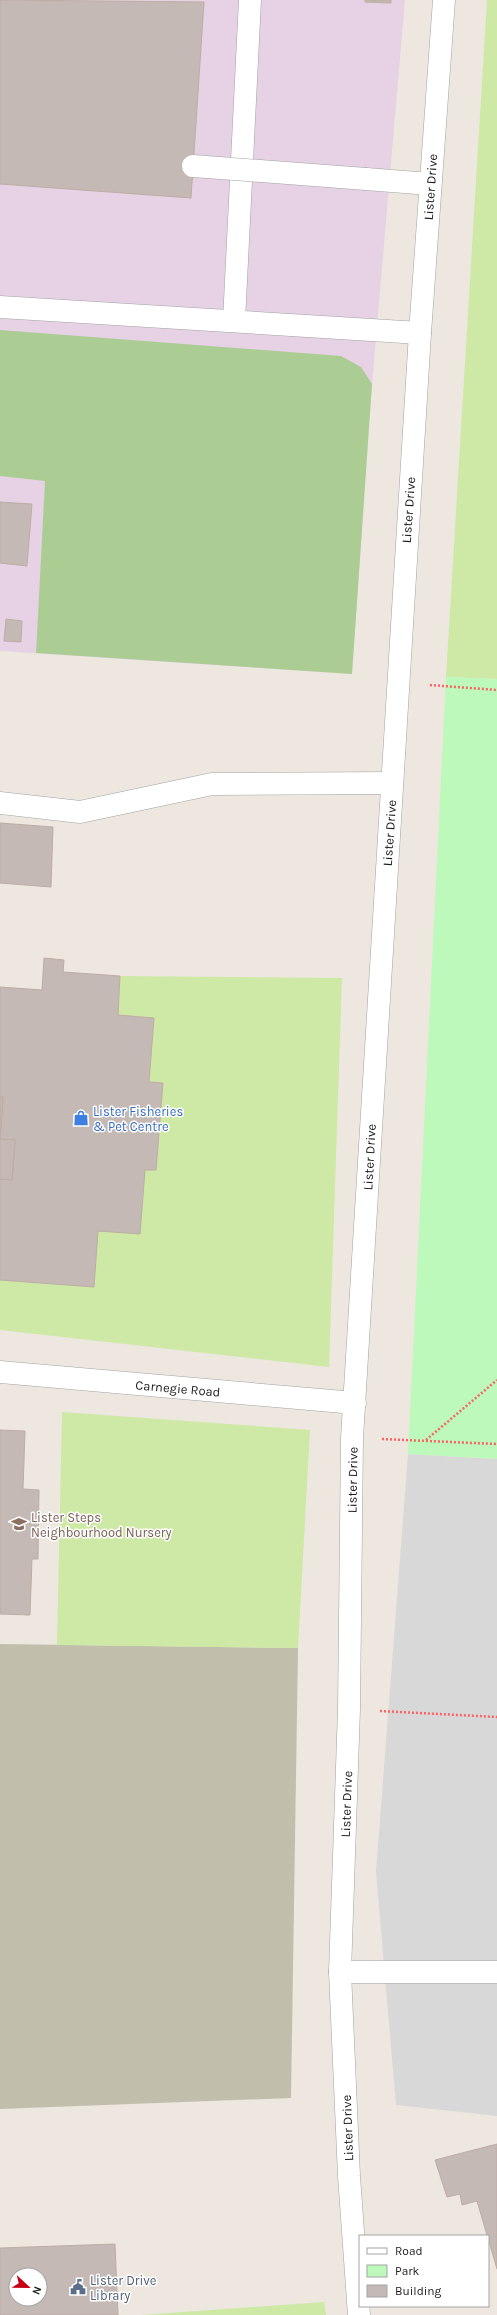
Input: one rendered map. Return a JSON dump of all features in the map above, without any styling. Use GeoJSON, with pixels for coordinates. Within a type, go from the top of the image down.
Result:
{"type":"FeatureCollection","features":[{"type":"Feature","properties":{"kind":"street"},"geometry":{"type":"LineString","coordinates":[[234,321],[250,0]]}},
{"type":"Feature","properties":{"kind":"street","name":"Lister Drive"},"geometry":{"type":"LineString","coordinates":[[359,2315],[349,2176],[340,1972],[349,1709],[352,1438],[420,333],[444,0]]}},
{"type":"Feature","properties":{"kind":"street"},"geometry":{"type":"LineString","coordinates":[[194,166],[430,184]]}},
{"type":"Feature","properties":{"kind":"street"},"geometry":{"type":"LineString","coordinates":[[0,308],[420,333]]}},
{"type":"Feature","properties":{"kind":"street"},"geometry":{"type":"LineString","coordinates":[[0,803],[80,812],[212,784],[392,783]]}},
{"type":"Feature","properties":{"kind":"street","name":"Carnegie Road"},"geometry":{"type":"LineString","coordinates":[[0,1372],[355,1403]]}},
{"type":"Feature","properties":{"kind":"street"},"geometry":{"type":"LineString","coordinates":[[340,1972],[497,1972]]}},
{"type":"Feature","properties":{"kind":"path"},"geometry":{"type":"LineString","coordinates":[[398,683],[497,690]]}},
{"type":"Feature","properties":{"kind":"path"},"geometry":{"type":"LineString","coordinates":[[426,1441],[497,1380]]}},
{"type":"Feature","properties":{"kind":"path"},"geometry":{"type":"LineString","coordinates":[[352,1438],[497,1444]]}},
{"type":"Feature","properties":{"kind":"path"},"geometry":{"type":"LineString","coordinates":[[349,1709],[497,1717]]}},
{"type":"Feature","properties":{"kind":"shaded area"},"geometry":{"type":"Polygon","coordinates":[[[0,0],[405,0],[372,384],[352,674],[0,651],[0,0]]]}},
{"type":"Feature","properties":{"kind":"shaded area"},"geometry":{"type":"Polygon","coordinates":[[[408,1454],[497,1459],[497,2116],[396,2105],[376,1872],[408,1454]]]}},
{"type":"Feature","properties":{"kind":"shaded area"},"geometry":{"type":"Polygon","coordinates":[[[0,1644],[298,1648],[291,2098],[0,2109],[0,1644]]]}},
{"type":"Feature","properties":{"kind":"green space"},"geometry":{"type":"Polygon","coordinates":[[[487,0],[497,0],[497,679],[446,677],[487,0]]]}},
{"type":"Feature","properties":{"kind":"green space"},"geometry":{"type":"Polygon","coordinates":[[[0,330],[341,356],[361,367],[372,384],[352,674],[36,653],[45,481],[0,476],[0,330]]]}},
{"type":"Feature","properties":{"kind":"green space"},"geometry":{"type":"Polygon","coordinates":[[[446,677],[497,679],[497,1459],[408,1454],[446,677]]]}},
{"type":"Feature","properties":{"kind":"green space"},"geometry":{"type":"Polygon","coordinates":[[[120,976],[342,978],[329,1367],[0,1330],[0,1280],[94,1287],[98,1231],[145,1170],[156,1170],[163,1083],[149,1082],[154,1018],[118,1015],[120,976]]]}},
{"type":"Feature","properties":{"kind":"green space"},"geometry":{"type":"Polygon","coordinates":[[[62,1412],[310,1430],[298,1648],[57,1645],[62,1412]]]}},
{"type":"Feature","properties":{"kind":"green space"},"geometry":{"type":"Polygon","coordinates":[[[324,2302],[326,2315],[142,2315],[324,2302]]]}},
{"type":"Feature","properties":{"kind":"building"},"geometry":{"type":"Polygon","coordinates":[[[0,0],[204,2],[191,198],[0,184],[0,0]]]}},
{"type":"Feature","properties":{"kind":"building"},"geometry":{"type":"Polygon","coordinates":[[[365,0],[391,0],[391,3],[365,2],[365,0]]]}},
{"type":"Feature","properties":{"kind":"building"},"geometry":{"type":"Polygon","coordinates":[[[0,502],[32,504],[27,566],[0,563],[0,502]]]}},
{"type":"Feature","properties":{"kind":"building"},"geometry":{"type":"Polygon","coordinates":[[[6,619],[22,621],[21,642],[4,641],[6,619]]]}},
{"type":"Feature","properties":{"kind":"building"},"geometry":{"type":"Polygon","coordinates":[[[0,823],[53,827],[51,887],[0,883],[0,823]]]}},
{"type":"Feature","properties":{"kind":"building","name":"Lister Fisheries & Pet Centre"},"geometry":{"type":"Polygon","coordinates":[[[44,958],[64,960],[63,972],[120,976],[118,1015],[154,1018],[149,1082],[163,1083],[156,1170],[145,1170],[140,1234],[98,1231],[94,1287],[0,1280],[0,1179],[12,1180],[15,1140],[0,1139],[3,1097],[0,1097],[0,987],[42,990],[44,958]]]}},
{"type":"Feature","properties":{"kind":"building"},"geometry":{"type":"Polygon","coordinates":[[[0,1097],[3,1097],[0,1138],[0,1097]]]}},
{"type":"Feature","properties":{"kind":"building"},"geometry":{"type":"Polygon","coordinates":[[[0,1139],[15,1140],[12,1180],[0,1179],[0,1139]]]}},
{"type":"Feature","properties":{"kind":"building","name":"Lister Steps Neighbourhood Nursery"},"geometry":{"type":"Polygon","coordinates":[[[0,1430],[25,1431],[23,1489],[39,1490],[38,1559],[32,1559],[30,1615],[0,1614],[0,1430]]]}},
{"type":"Feature","properties":{"kind":"building"},"geometry":{"type":"Polygon","coordinates":[[[497,2144],[497,2269],[489,2242],[489,2235],[487,2235],[477,2201],[462,2205],[460,2194],[447,2197],[435,2160],[497,2144]]]}},
{"type":"Feature","properties":{"kind":"building","name":"Lister Drive Library"},"geometry":{"type":"Polygon","coordinates":[[[115,2244],[118,2315],[0,2315],[0,2248],[115,2244]]]}},
{"type":"Feature","properties":{"kind":"place","name":"Lister Fisheries & Pet Centre"},"geometry":{"type":"Point","coordinates":[81,1118]}},
{"type":"Feature","properties":{"kind":"place","name":"Lister Steps Neighbourhood Nursery"},"geometry":{"type":"Point","coordinates":[19,1524]}},
{"type":"Feature","properties":{"kind":"place","name":"Lister Drive Library"},"geometry":{"type":"Point","coordinates":[78,2287]}}]}
